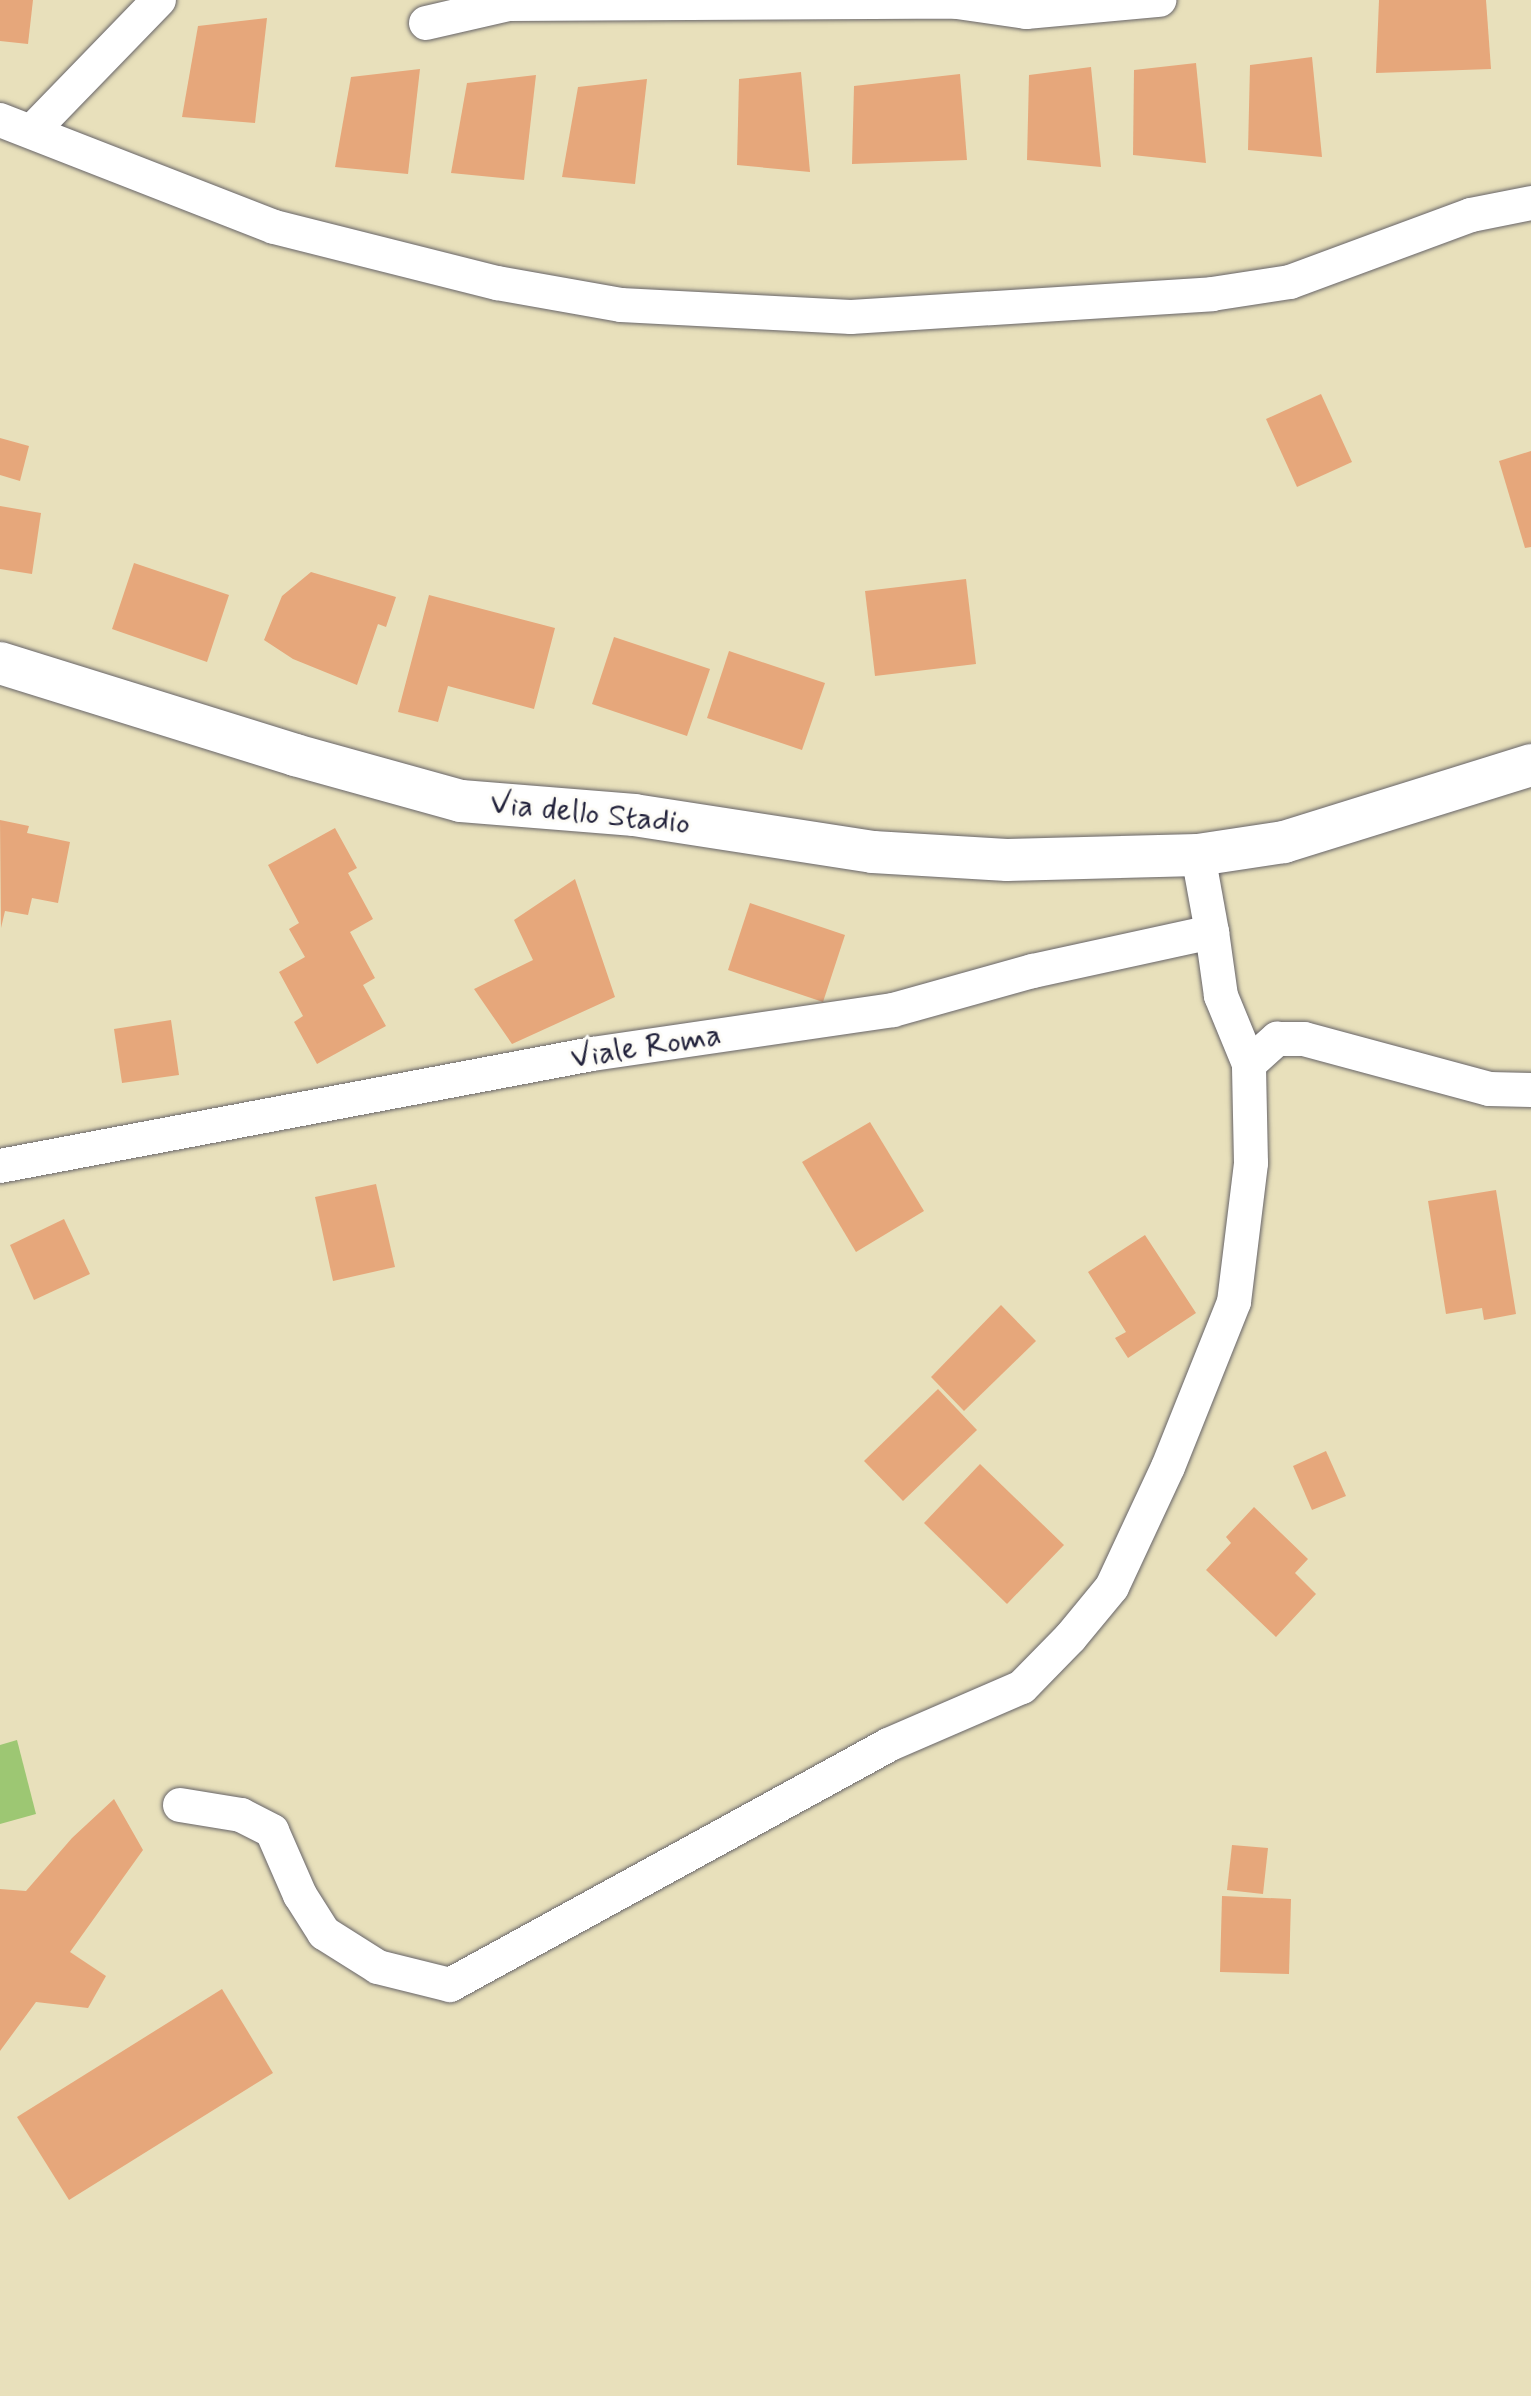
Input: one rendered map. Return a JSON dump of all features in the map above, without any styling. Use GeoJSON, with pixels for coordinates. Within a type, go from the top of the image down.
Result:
{"type":"FeatureCollection","features":[{"type":"Feature","properties":{"kind":"street"},"geometry":{"type":"LineString","coordinates":[[33,130],[159,0]]}},
{"type":"Feature","properties":{"kind":"street"},"geometry":{"type":"LineString","coordinates":[[426,23],[508,2],[957,2],[1026,12],[1159,0]]}},
{"type":"Feature","properties":{"kind":"street"},"geometry":{"type":"LineString","coordinates":[[0,120],[33,130],[274,227],[497,283],[621,305],[851,317],[1212,294],[1290,282],[1471,215],[1531,203]]}},
{"type":"Feature","properties":{"kind":"street","name":"Via dello Stadio"},"geometry":{"type":"LineString","coordinates":[[0,663],[295,755],[461,801],[634,815],[873,852],[1007,860],[1198,855],[1284,842],[1531,765]]}},
{"type":"Feature","properties":{"kind":"street"},"geometry":{"type":"LineString","coordinates":[[180,1805],[241,1815],[272,1831],[300,1895],[324,1933],[378,1967],[450,1985],[888,1745],[1022,1687],[1070,1638],[1112,1587],[1168,1467],[1234,1302],[1251,1163],[1249,1064],[1221,996],[1198,855]]}},
{"type":"Feature","properties":{"kind":"street","name":"Viale Roma"},"geometry":{"type":"LineString","coordinates":[[0,1166],[592,1054],[893,1010],[1033,971],[1212,932]]}},
{"type":"Feature","properties":{"kind":"street"},"geometry":{"type":"LineString","coordinates":[[1249,1064],[1277,1039],[1304,1039],[1489,1089],[1531,1090]]}},
{"type":"Feature","properties":{"kind":"green space"},"geometry":{"type":"Polygon","coordinates":[[[17,1740],[36,1814],[0,1824],[0,1745],[17,1740]]]}},
{"type":"Feature","properties":{"kind":"building"},"geometry":{"type":"Polygon","coordinates":[[[0,0],[33,0],[28,44],[0,41],[0,0]]]}},
{"type":"Feature","properties":{"kind":"building"},"geometry":{"type":"Polygon","coordinates":[[[1379,0],[1486,0],[1491,69],[1376,73],[1379,0]]]}},
{"type":"Feature","properties":{"kind":"building"},"geometry":{"type":"Polygon","coordinates":[[[267,18],[255,123],[182,117],[198,26],[267,18]]]}},
{"type":"Feature","properties":{"kind":"building"},"geometry":{"type":"Polygon","coordinates":[[[1312,57],[1322,157],[1248,150],[1250,65],[1312,57]]]}},
{"type":"Feature","properties":{"kind":"building"},"geometry":{"type":"Polygon","coordinates":[[[1196,63],[1206,163],[1133,155],[1134,70],[1196,63]]]}},
{"type":"Feature","properties":{"kind":"building"},"geometry":{"type":"Polygon","coordinates":[[[1091,67],[1101,167],[1027,160],[1029,75],[1091,67]]]}},
{"type":"Feature","properties":{"kind":"building"},"geometry":{"type":"Polygon","coordinates":[[[420,69],[408,174],[335,167],[351,77],[420,69]]]}},
{"type":"Feature","properties":{"kind":"building"},"geometry":{"type":"Polygon","coordinates":[[[801,72],[810,172],[737,165],[739,79],[801,72]]]}},
{"type":"Feature","properties":{"kind":"building"},"geometry":{"type":"Polygon","coordinates":[[[960,74],[967,160],[852,164],[854,86],[960,74]]]}},
{"type":"Feature","properties":{"kind":"building"},"geometry":{"type":"Polygon","coordinates":[[[536,75],[524,180],[451,173],[467,83],[536,75]]]}},
{"type":"Feature","properties":{"kind":"building"},"geometry":{"type":"Polygon","coordinates":[[[647,79],[635,184],[562,177],[578,87],[647,79]]]}},
{"type":"Feature","properties":{"kind":"building"},"geometry":{"type":"Polygon","coordinates":[[[1321,394],[1352,462],[1297,487],[1266,419],[1321,394]]]}},
{"type":"Feature","properties":{"kind":"building"},"geometry":{"type":"Polygon","coordinates":[[[0,438],[29,446],[20,481],[0,475],[0,438]]]}},
{"type":"Feature","properties":{"kind":"building"},"geometry":{"type":"Polygon","coordinates":[[[1531,451],[1531,547],[1525,548],[1499,461],[1531,451]]]}},
{"type":"Feature","properties":{"kind":"building"},"geometry":{"type":"Polygon","coordinates":[[[0,506],[41,513],[32,574],[0,569],[0,506]]]}},
{"type":"Feature","properties":{"kind":"building"},"geometry":{"type":"Polygon","coordinates":[[[134,563],[229,595],[207,662],[112,629],[134,563]]]}},
{"type":"Feature","properties":{"kind":"building"},"geometry":{"type":"Polygon","coordinates":[[[311,572],[396,597],[386,627],[378,624],[357,685],[293,659],[264,640],[282,596],[311,572]]]}},
{"type":"Feature","properties":{"kind":"building"},"geometry":{"type":"Polygon","coordinates":[[[966,579],[976,664],[875,676],[865,591],[966,579]]]}},
{"type":"Feature","properties":{"kind":"building"},"geometry":{"type":"Polygon","coordinates":[[[429,595],[555,628],[534,709],[448,686],[438,722],[398,712],[429,595]]]}},
{"type":"Feature","properties":{"kind":"building"},"geometry":{"type":"Polygon","coordinates":[[[614,637],[710,669],[687,736],[592,704],[614,637]]]}},
{"type":"Feature","properties":{"kind":"building"},"geometry":{"type":"Polygon","coordinates":[[[729,651],[825,683],[802,750],[707,718],[729,651]]]}},
{"type":"Feature","properties":{"kind":"building"},"geometry":{"type":"Polygon","coordinates":[[[0,820],[29,826],[27,833],[70,842],[58,903],[32,898],[28,915],[5,911],[1,928],[0,820]]]}},
{"type":"Feature","properties":{"kind":"building"},"geometry":{"type":"Polygon","coordinates":[[[335,828],[357,868],[348,873],[373,919],[350,932],[375,978],[363,985],[386,1026],[317,1064],[294,1022],[303,1016],[279,972],[305,957],[289,929],[299,923],[268,865],[335,828]]]}},
{"type":"Feature","properties":{"kind":"building"},"geometry":{"type":"Polygon","coordinates":[[[575,879],[615,997],[512,1044],[474,989],[533,960],[514,920],[575,879]]]}},
{"type":"Feature","properties":{"kind":"building"},"geometry":{"type":"Polygon","coordinates":[[[750,903],[845,935],[823,1002],[728,970],[750,903]]]}},
{"type":"Feature","properties":{"kind":"building"},"geometry":{"type":"Polygon","coordinates":[[[171,1020],[179,1075],[122,1083],[114,1029],[171,1020]]]}},
{"type":"Feature","properties":{"kind":"building"},"geometry":{"type":"Polygon","coordinates":[[[870,1122],[924,1211],[856,1252],[802,1162],[870,1122]]]}},
{"type":"Feature","properties":{"kind":"building"},"geometry":{"type":"Polygon","coordinates":[[[376,1184],[395,1267],[333,1281],[315,1197],[376,1184]]]}},
{"type":"Feature","properties":{"kind":"building"},"geometry":{"type":"Polygon","coordinates":[[[1496,1190],[1516,1314],[1484,1320],[1482,1308],[1446,1314],[1428,1201],[1496,1190]]]}},
{"type":"Feature","properties":{"kind":"building"},"geometry":{"type":"Polygon","coordinates":[[[64,1219],[90,1274],[34,1300],[10,1245],[64,1219]]]}},
{"type":"Feature","properties":{"kind":"building"},"geometry":{"type":"Polygon","coordinates":[[[1145,1235],[1196,1313],[1128,1358],[1115,1338],[1126,1332],[1088,1272],[1145,1235]]]}},
{"type":"Feature","properties":{"kind":"building"},"geometry":{"type":"Polygon","coordinates":[[[1001,1305],[1036,1341],[964,1411],[931,1377],[1001,1305]]]}},
{"type":"Feature","properties":{"kind":"building"},"geometry":{"type":"Polygon","coordinates":[[[938,1389],[977,1430],[903,1501],[864,1461],[938,1389]]]}},
{"type":"Feature","properties":{"kind":"building"},"geometry":{"type":"Polygon","coordinates":[[[1326,1451],[1346,1496],[1312,1510],[1293,1466],[1326,1451]]]}},
{"type":"Feature","properties":{"kind":"building"},"geometry":{"type":"Polygon","coordinates":[[[980,1464],[1064,1545],[1007,1604],[924,1523],[980,1464]]]}},
{"type":"Feature","properties":{"kind":"building"},"geometry":{"type":"Polygon","coordinates":[[[1254,1507],[1308,1559],[1295,1573],[1316,1594],[1276,1637],[1206,1570],[1231,1543],[1226,1537],[1254,1507]]]}},
{"type":"Feature","properties":{"kind":"building"},"geometry":{"type":"Polygon","coordinates":[[[114,1799],[143,1850],[70,1952],[106,1976],[88,2008],[36,2002],[0,2051],[0,1889],[26,1891],[72,1838],[114,1799]]]}},
{"type":"Feature","properties":{"kind":"building"},"geometry":{"type":"Polygon","coordinates":[[[1232,1845],[1268,1848],[1263,1894],[1227,1890],[1232,1845]]]}},
{"type":"Feature","properties":{"kind":"building"},"geometry":{"type":"Polygon","coordinates":[[[1222,1896],[1291,1899],[1289,1974],[1220,1972],[1222,1896]]]}},
{"type":"Feature","properties":{"kind":"building"},"geometry":{"type":"Polygon","coordinates":[[[222,1989],[273,2073],[69,2200],[17,2117],[222,1989]]]}}]}
